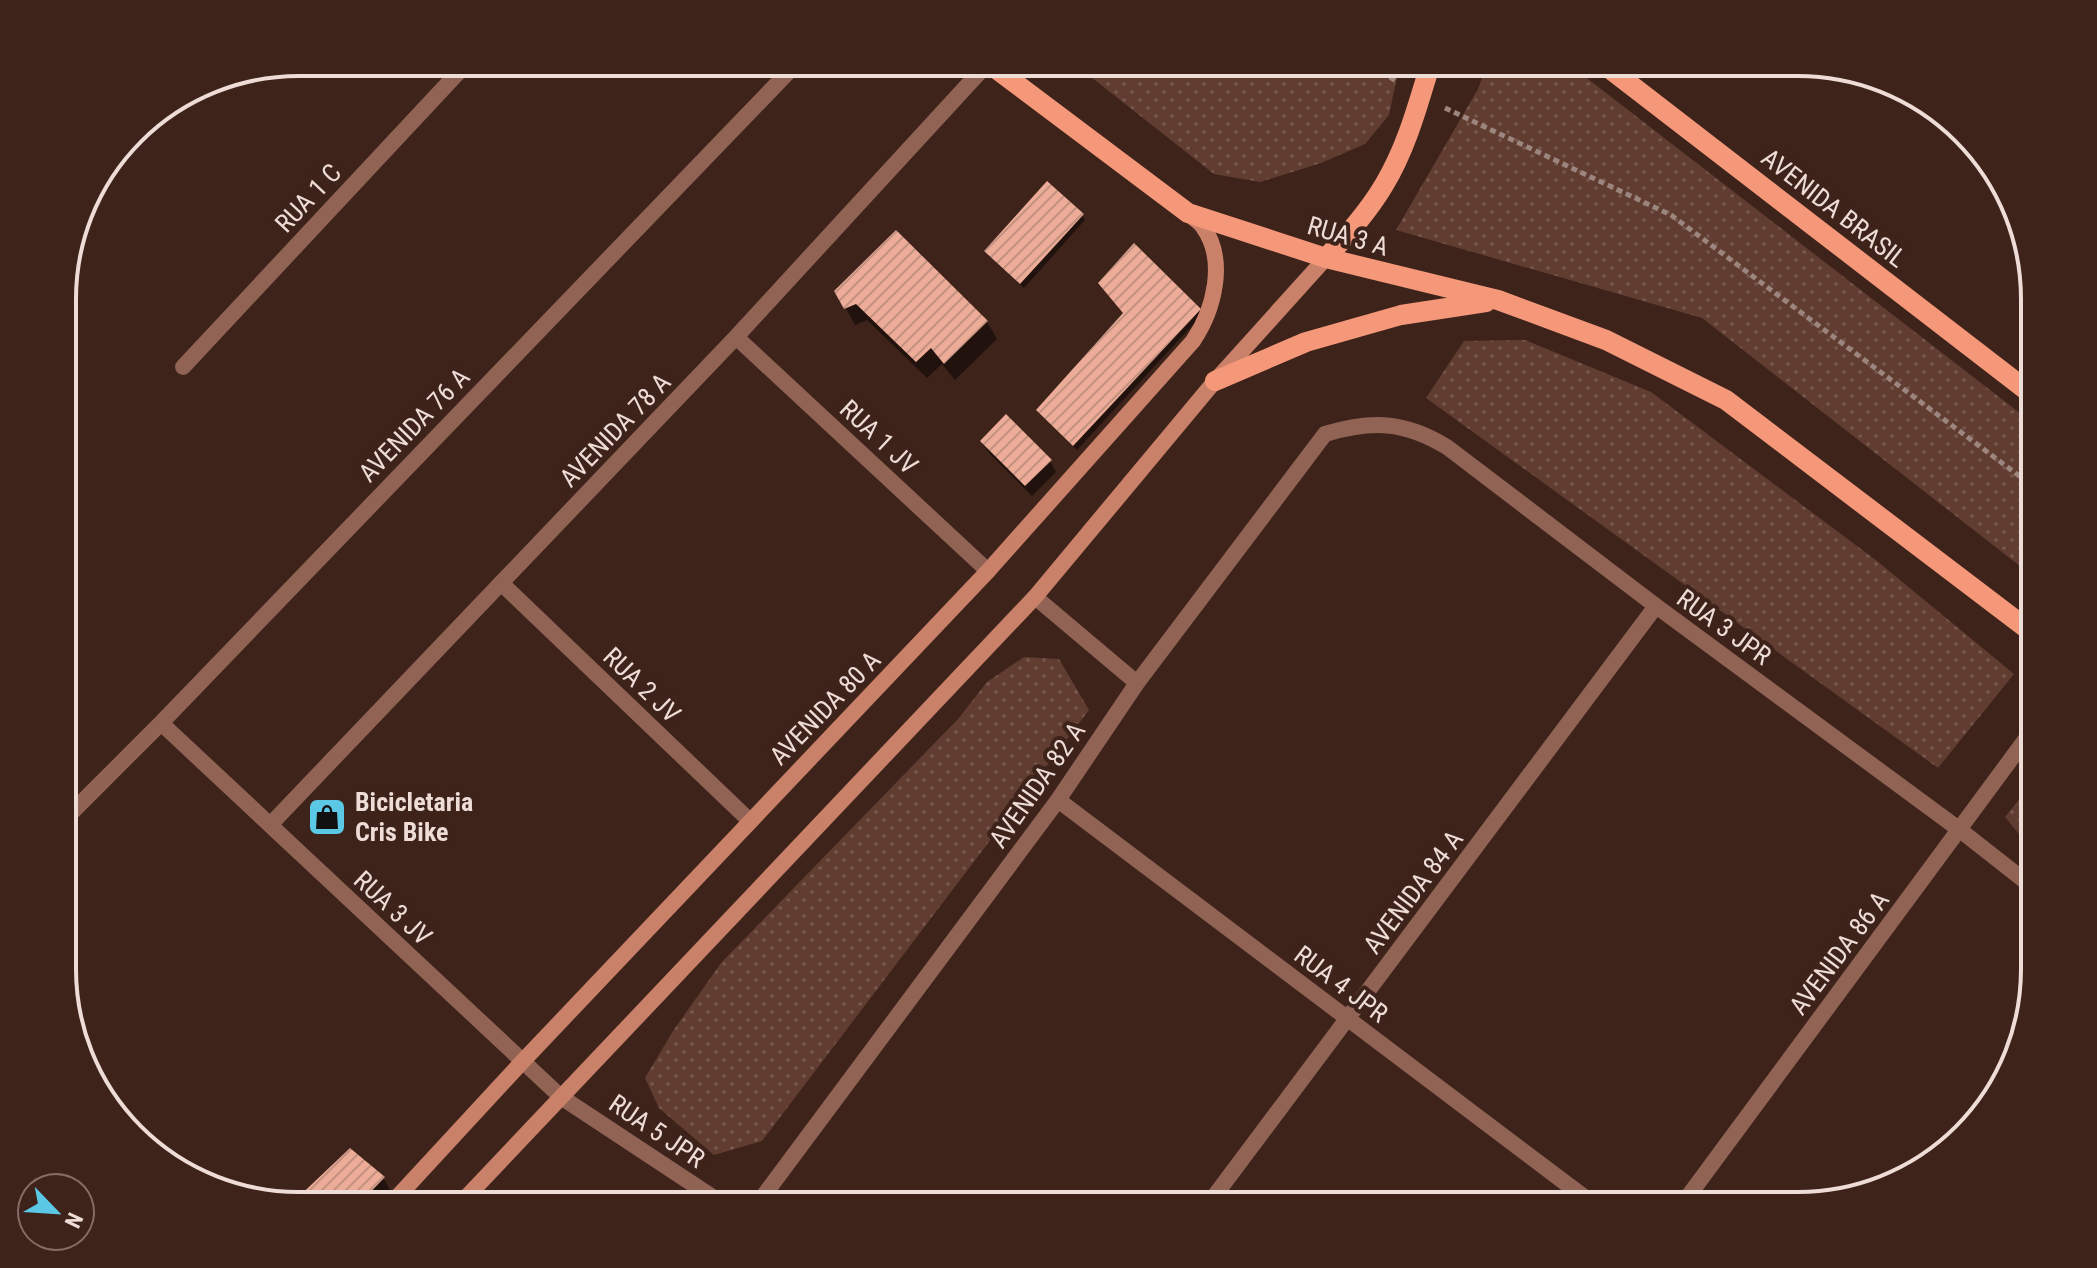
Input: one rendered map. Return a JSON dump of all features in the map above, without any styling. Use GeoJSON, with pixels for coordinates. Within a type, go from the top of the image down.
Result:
{"type":"FeatureCollection","features":[{"type":"Feature","properties":{"kind":"main road","name":"RUA 3 A"},"geometry":{"type":"LineString","coordinates":[[1007,76],[1188,213],[1326,258],[1498,300],[1606,340],[1726,400],[2021,624]]}},
{"type":"Feature","properties":{"kind":"main road"},"geometry":{"type":"LineString","coordinates":[[471,1192],[1035,597],[1215,381],[1358,223],[1385,184],[1406,141],[1427,76]]}},
{"type":"Feature","properties":{"kind":"main road","name":"AVENIDA BRASIL"},"geometry":{"type":"LineString","coordinates":[[1619,76],[2021,386]]}},
{"type":"Feature","properties":{"kind":"main road","name":"AVENIDA 80 A"},"geometry":{"type":"LineString","coordinates":[[402,1192],[988,571],[1193,341],[1210,311],[1214,294],[1214,260],[1203,227],[1188,213]]}},
{"type":"Feature","properties":{"kind":"main road"},"geometry":{"type":"LineString","coordinates":[[1215,381],[1306,342],[1401,315],[1498,300]]}},
{"type":"Feature","properties":{"kind":"street","name":"RUA 1 C"},"geometry":{"type":"LineString","coordinates":[[183,367],[455,76]]}},
{"type":"Feature","properties":{"kind":"street","name":"AVENIDA 76 A"},"geometry":{"type":"LineString","coordinates":[[76,808],[785,76]]}},
{"type":"Feature","properties":{"kind":"street","name":"AVENIDA 78 A"},"geometry":{"type":"LineString","coordinates":[[270,825],[736,337],[975,76]]}},
{"type":"Feature","properties":{"kind":"street","name":"RUA 1 JV"},"geometry":{"type":"LineString","coordinates":[[736,337],[988,571]]}},
{"type":"Feature","properties":{"kind":"street","name":"RUA 3 JPR"},"geometry":{"type":"LineString","coordinates":[[1376,424],[1413,430],[1447,447],[2021,878]]}},
{"type":"Feature","properties":{"kind":"street","name":"AVENIDA 82 A"},"geometry":{"type":"LineString","coordinates":[[766,1192],[1058,800],[1137,683],[1325,434],[1357,425],[1376,424]]}},
{"type":"Feature","properties":{"kind":"street","name":"RUA 2 JV"},"geometry":{"type":"LineString","coordinates":[[501,583],[750,821]]}},
{"type":"Feature","properties":{"kind":"street"},"geometry":{"type":"LineString","coordinates":[[1035,597],[1137,683]]}},
{"type":"Feature","properties":{"kind":"street","name":"AVENIDA 84 A"},"geometry":{"type":"LineString","coordinates":[[1218,1192],[1656,606]]}},
{"type":"Feature","properties":{"kind":"street","name":"RUA 3 JV"},"geometry":{"type":"LineString","coordinates":[[161,723],[561,1097]]}},
{"type":"Feature","properties":{"kind":"street","name":"AVENIDA 86 A"},"geometry":{"type":"LineString","coordinates":[[1691,1192],[2021,746]]}},
{"type":"Feature","properties":{"kind":"street","name":"RUA 4 JPR"},"geometry":{"type":"LineString","coordinates":[[1058,800],[1577,1192]]}},
{"type":"Feature","properties":{"kind":"street","name":"RUA 5 JPR"},"geometry":{"type":"LineString","coordinates":[[561,1097],[705,1192]]}},
{"type":"Feature","properties":{"kind":"path"},"geometry":{"type":"LineString","coordinates":[[1387,76],[1421,96],[1671,215],[2021,477]]}},
{"type":"Feature","properties":{"kind":"shaded area"},"geometry":{"type":"Polygon","coordinates":[[[1090,76],[1397,76],[1389,115],[1365,144],[1321,163],[1260,182],[1214,174],[1090,76]]]}},
{"type":"Feature","properties":{"kind":"shaded area"},"geometry":{"type":"Polygon","coordinates":[[[1483,76],[1584,76],[2021,414],[2021,567],[1702,318],[1396,230],[1483,76]]]}},
{"type":"Feature","properties":{"kind":"shaded area"},"geometry":{"type":"Polygon","coordinates":[[[1525,340],[1651,392],[1877,561],[2014,674],[1938,768],[1426,398],[1464,341],[1525,340]]]}},
{"type":"Feature","properties":{"kind":"shaded area"},"geometry":{"type":"Polygon","coordinates":[[[1024,657],[1059,659],[1089,710],[762,1141],[714,1155],[659,1108],[645,1078],[673,1031],[721,963],[958,719],[987,682],[1024,657]]]}},
{"type":"Feature","properties":{"kind":"shaded area"},"geometry":{"type":"Polygon","coordinates":[[[2021,797],[2021,836],[2005,817],[2021,797]]]}},
{"type":"Feature","properties":{"kind":"building"},"geometry":{"type":"Polygon","coordinates":[[[1047,181],[1084,214],[1020,284],[984,251],[1047,181]]]}},
{"type":"Feature","properties":{"kind":"building"},"geometry":{"type":"Polygon","coordinates":[[[896,230],[988,321],[944,364],[931,348],[916,362],[856,304],[844,309],[834,291],[896,230]]]}},
{"type":"Feature","properties":{"kind":"building"},"geometry":{"type":"Polygon","coordinates":[[[1134,243],[1201,309],[1073,446],[1036,410],[1123,313],[1098,283],[1134,243]]]}},
{"type":"Feature","properties":{"kind":"building"},"geometry":{"type":"Polygon","coordinates":[[[1006,414],[1052,460],[1025,486],[980,441],[1006,414]]]}},
{"type":"Feature","properties":{"kind":"building"},"geometry":{"type":"Polygon","coordinates":[[[350,1148],[385,1177],[371,1192],[304,1192],[350,1148]]]}},
{"type":"Feature","properties":{"kind":"place","name":"Bicicletaria Cris Bike"},"geometry":{"type":"Point","coordinates":[327,817]}}]}
